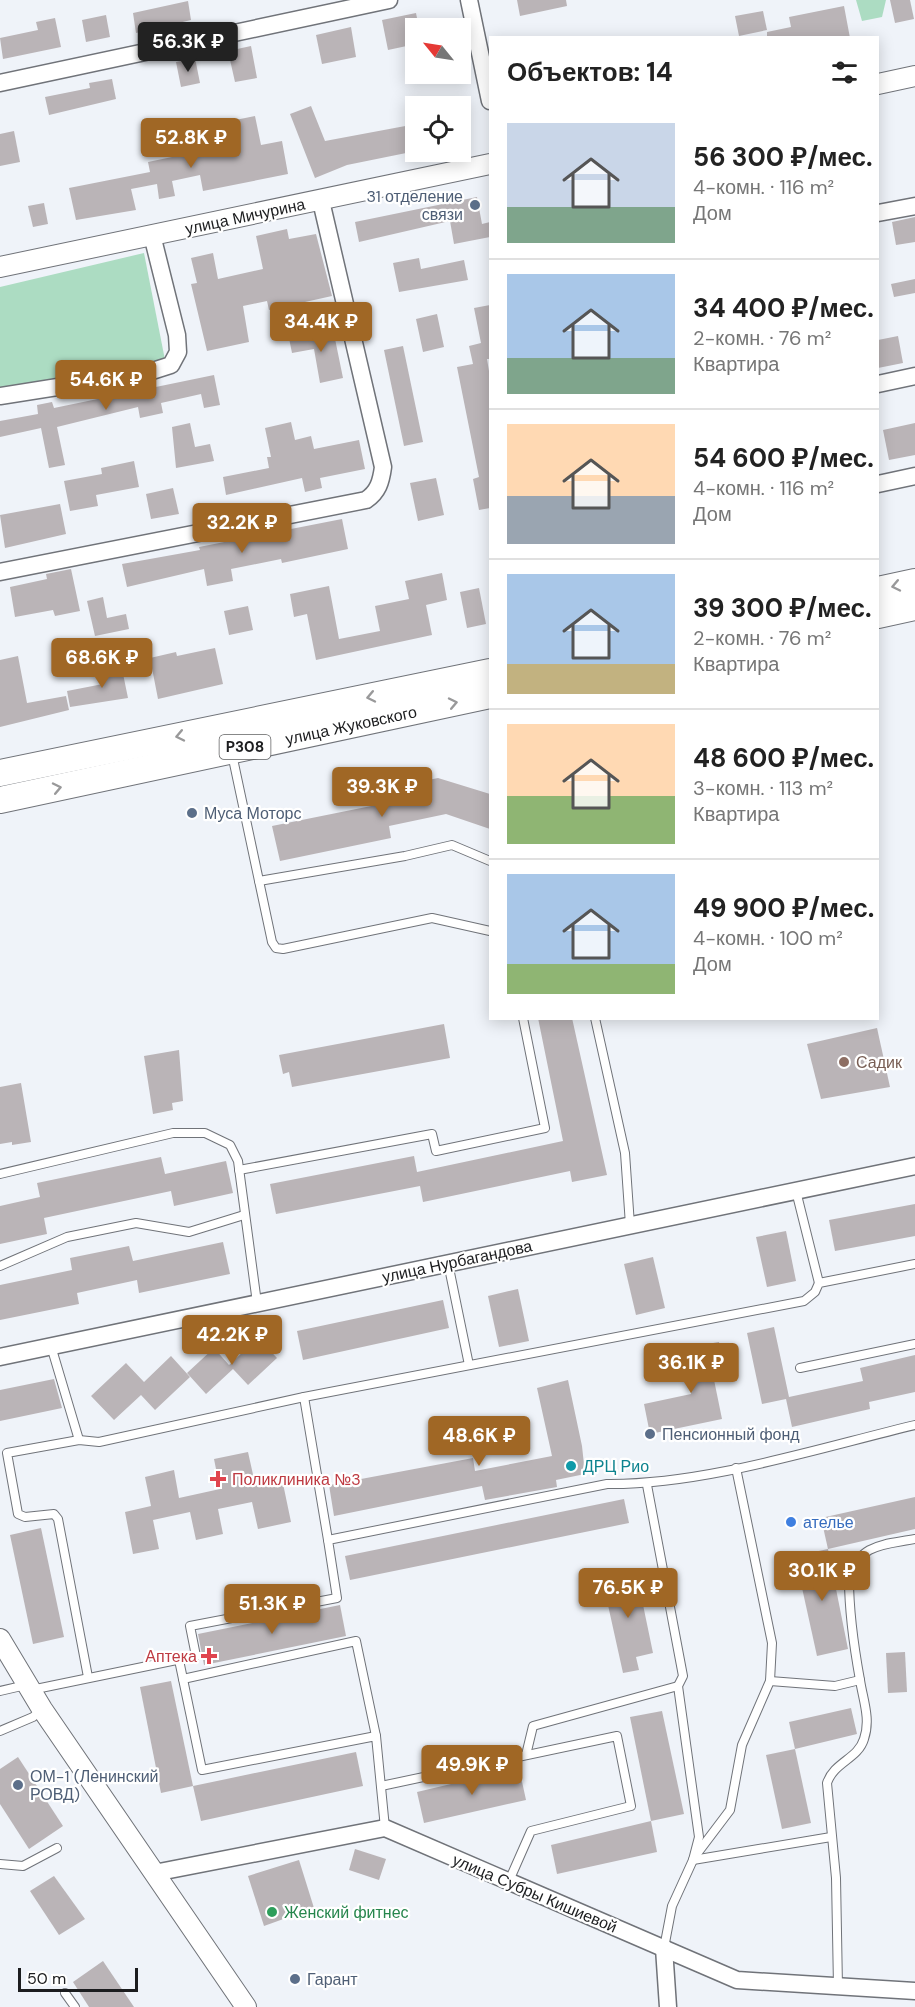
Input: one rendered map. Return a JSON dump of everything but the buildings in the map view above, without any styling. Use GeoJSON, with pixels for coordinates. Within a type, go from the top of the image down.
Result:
{"type":"FeatureCollection","features":[{"type":"Feature","properties":{"kind":"main road"},"geometry":{"type":"LineString","coordinates":[[879,590],[915,582]]}},
{"type":"Feature","properties":{"kind":"main road"},"geometry":{"type":"LineString","coordinates":[[879,615],[915,608]]}},
{"type":"Feature","properties":{"kind":"main road","name":"P308"},"geometry":{"type":"LineString","coordinates":[[0,773],[489,672]]}},
{"type":"Feature","properties":{"kind":"main road","name":"улица Жуковского"},"geometry":{"type":"LineString","coordinates":[[0,800],[489,695]]}},
{"type":"Feature","properties":{"kind":"street"},"geometry":{"type":"LineString","coordinates":[[0,83],[389,0]]}},
{"type":"Feature","properties":{"kind":"street"},"geometry":{"type":"LineString","coordinates":[[469,0],[489,96]]}},
{"type":"Feature","properties":{"kind":"street"},"geometry":{"type":"LineString","coordinates":[[879,84],[915,76]]}},
{"type":"Feature","properties":{"kind":"street","name":"улица Мичурина"},"geometry":{"type":"LineString","coordinates":[[0,267],[489,164]]}},
{"type":"Feature","properties":{"kind":"street"},"geometry":{"type":"LineString","coordinates":[[0,572],[366,500],[373,495],[379,487],[383,467],[321,201]]}},
{"type":"Feature","properties":{"kind":"street"},"geometry":{"type":"LineString","coordinates":[[879,213],[915,206]]}},
{"type":"Feature","properties":{"kind":"street"},"geometry":{"type":"LineString","coordinates":[[0,396],[146,373],[171,364],[178,352],[177,336],[152,236]]}},
{"type":"Feature","properties":{"kind":"street"},"geometry":{"type":"LineString","coordinates":[[879,384],[915,376]]}},
{"type":"Feature","properties":{"kind":"street"},"geometry":{"type":"LineString","coordinates":[[879,484],[915,476]]}},
{"type":"Feature","properties":{"kind":"street","name":"улица Нурбагандова"},"geometry":{"type":"LineString","coordinates":[[0,1357],[915,1166]]}},
{"type":"Feature","properties":{"kind":"street"},"geometry":{"type":"LineString","coordinates":[[0,1639],[42,1709],[246,2007]]}},
{"type":"Feature","properties":{"kind":"street"},"geometry":{"type":"LineString","coordinates":[[154,1873],[385,1827]]}},
{"type":"Feature","properties":{"kind":"street","name":"улица Субры Кишиевой"},"geometry":{"type":"LineString","coordinates":[[385,1827],[737,1980],[915,1991]]}},
{"type":"Feature","properties":{"kind":"street"},"geometry":{"type":"LineString","coordinates":[[664,1948],[668,2007]]}},
{"type":"Feature","properties":{"kind":"lane"},"geometry":{"type":"LineString","coordinates":[[231,751],[272,942],[279,949],[432,918],[489,930]]}},
{"type":"Feature","properties":{"kind":"lane"},"geometry":{"type":"LineString","coordinates":[[259,881],[405,856],[452,845],[489,861]]}},
{"type":"Feature","properties":{"kind":"lane"},"geometry":{"type":"LineString","coordinates":[[239,1170],[432,1134],[436,1151],[545,1128],[522,1020]]}},
{"type":"Feature","properties":{"kind":"lane"},"geometry":{"type":"LineString","coordinates":[[595,1020],[625,1153],[630,1225]]}},
{"type":"Feature","properties":{"kind":"lane"},"geometry":{"type":"LineString","coordinates":[[0,1174],[173,1133],[205,1133],[230,1145],[239,1170],[256,1303]]}},
{"type":"Feature","properties":{"kind":"lane"},"geometry":{"type":"LineString","coordinates":[[88,1677],[58,1519],[50,1513],[25,1517],[18,1514],[8,1453],[79,1440],[99,1442],[304,1397],[804,1301],[815,1292],[819,1283],[796,1191]]}},
{"type":"Feature","properties":{"kind":"lane"},"geometry":{"type":"LineString","coordinates":[[0,1266],[67,1236],[136,1223],[189,1232],[244,1215]]}},
{"type":"Feature","properties":{"kind":"lane"},"geometry":{"type":"LineString","coordinates":[[448,1263],[469,1365]]}},
{"type":"Feature","properties":{"kind":"lane"},"geometry":{"type":"LineString","coordinates":[[819,1283],[915,1264]]}},
{"type":"Feature","properties":{"kind":"lane"},"geometry":{"type":"LineString","coordinates":[[800,1368],[915,1344]]}},
{"type":"Feature","properties":{"kind":"lane"},"geometry":{"type":"LineString","coordinates":[[51,1346],[79,1440]]}},
{"type":"Feature","properties":{"kind":"lane"},"geometry":{"type":"LineString","coordinates":[[0,1691],[29,1688],[196,1656],[189,1626],[337,1598],[304,1397]]}},
{"type":"Feature","properties":{"kind":"lane"},"geometry":{"type":"LineString","coordinates":[[328,1540],[607,1484],[647,1485],[736,1468],[915,1425]]}},
{"type":"Feature","properties":{"kind":"lane"},"geometry":{"type":"LineString","coordinates":[[693,1860],[730,1810],[742,1746],[770,1681],[772,1642],[736,1468]]}},
{"type":"Feature","properties":{"kind":"lane"},"geometry":{"type":"LineString","coordinates":[[647,1485],[683,1676],[678,1686],[699,1837],[693,1860],[672,1906],[664,1948]]}},
{"type":"Feature","properties":{"kind":"lane"},"geometry":{"type":"LineString","coordinates":[[838,1986],[836,1878],[827,1784],[831,1772],[859,1749],[868,1721],[860,1680],[849,1579],[853,1566],[862,1554],[873,1547],[915,1539]]}},
{"type":"Feature","properties":{"kind":"lane"},"geometry":{"type":"LineString","coordinates":[[183,1679],[356,1641],[376,1736],[385,1827]]}},
{"type":"Feature","properties":{"kind":"lane"},"geometry":{"type":"LineString","coordinates":[[179,1660],[202,1770],[376,1736]]}},
{"type":"Feature","properties":{"kind":"lane"},"geometry":{"type":"LineString","coordinates":[[770,1681],[811,1686],[835,1686],[860,1680]]}},
{"type":"Feature","properties":{"kind":"lane"},"geometry":{"type":"LineString","coordinates":[[526,1755],[533,1726],[678,1686]]}},
{"type":"Feature","properties":{"kind":"lane"},"geometry":{"type":"LineString","coordinates":[[0,1731],[33,1717],[42,1709]]}},
{"type":"Feature","properties":{"kind":"lane"},"geometry":{"type":"LineString","coordinates":[[381,1786],[617,1736],[631,1806],[531,1831],[509,1881]]}},
{"type":"Feature","properties":{"kind":"lane"},"geometry":{"type":"LineString","coordinates":[[693,1860],[831,1837]]}},
{"type":"Feature","properties":{"kind":"lane"},"geometry":{"type":"LineString","coordinates":[[0,1864],[23,1866],[57,1848]]}},
{"type":"Feature","properties":{"kind":"lane"},"geometry":{"type":"LineString","coordinates":[[65,1993],[75,2007]]}},
{"type":"Feature","properties":{"kind":"green space"},"geometry":{"type":"Polygon","coordinates":[[[856,0],[886,0],[882,17],[862,21],[856,0]]]}},
{"type":"Feature","properties":{"kind":"green space"},"geometry":{"type":"Polygon","coordinates":[[[144,253],[165,360],[0,390],[0,287],[144,253]]]}},
{"type":"Feature","properties":{"kind":"place","name":"31 отделение связи"},"geometry":{"type":"Point","coordinates":[475,205]}},
{"type":"Feature","properties":{"kind":"place","name":"Муса Моторс"},"geometry":{"type":"Point","coordinates":[192,813]}},
{"type":"Feature","properties":{"kind":"place","name":"Садик"},"geometry":{"type":"Point","coordinates":[844,1062]}},
{"type":"Feature","properties":{"kind":"place","name":"Пенсионный фонд"},"geometry":{"type":"Point","coordinates":[650,1434]}},
{"type":"Feature","properties":{"kind":"place","name":"ДРЦ Рио"},"geometry":{"type":"Point","coordinates":[571,1466]}},
{"type":"Feature","properties":{"kind":"place","name":"Поликлиника №3"},"geometry":{"type":"Point","coordinates":[218,1479]}},
{"type":"Feature","properties":{"kind":"place","name":"ателье"},"geometry":{"type":"Point","coordinates":[791,1522]}},
{"type":"Feature","properties":{"kind":"place","name":"Аптека"},"geometry":{"type":"Point","coordinates":[209,1656]}},
{"type":"Feature","properties":{"kind":"place","name":"ОМ-1 (Ленинский РОВД)"},"geometry":{"type":"Point","coordinates":[18,1785]}},
{"type":"Feature","properties":{"kind":"place","name":"Женский фитнес"},"geometry":{"type":"Point","coordinates":[272,1912]}},
{"type":"Feature","properties":{"kind":"place","name":"Гарант"},"geometry":{"type":"Point","coordinates":[295,1979]}}]}
